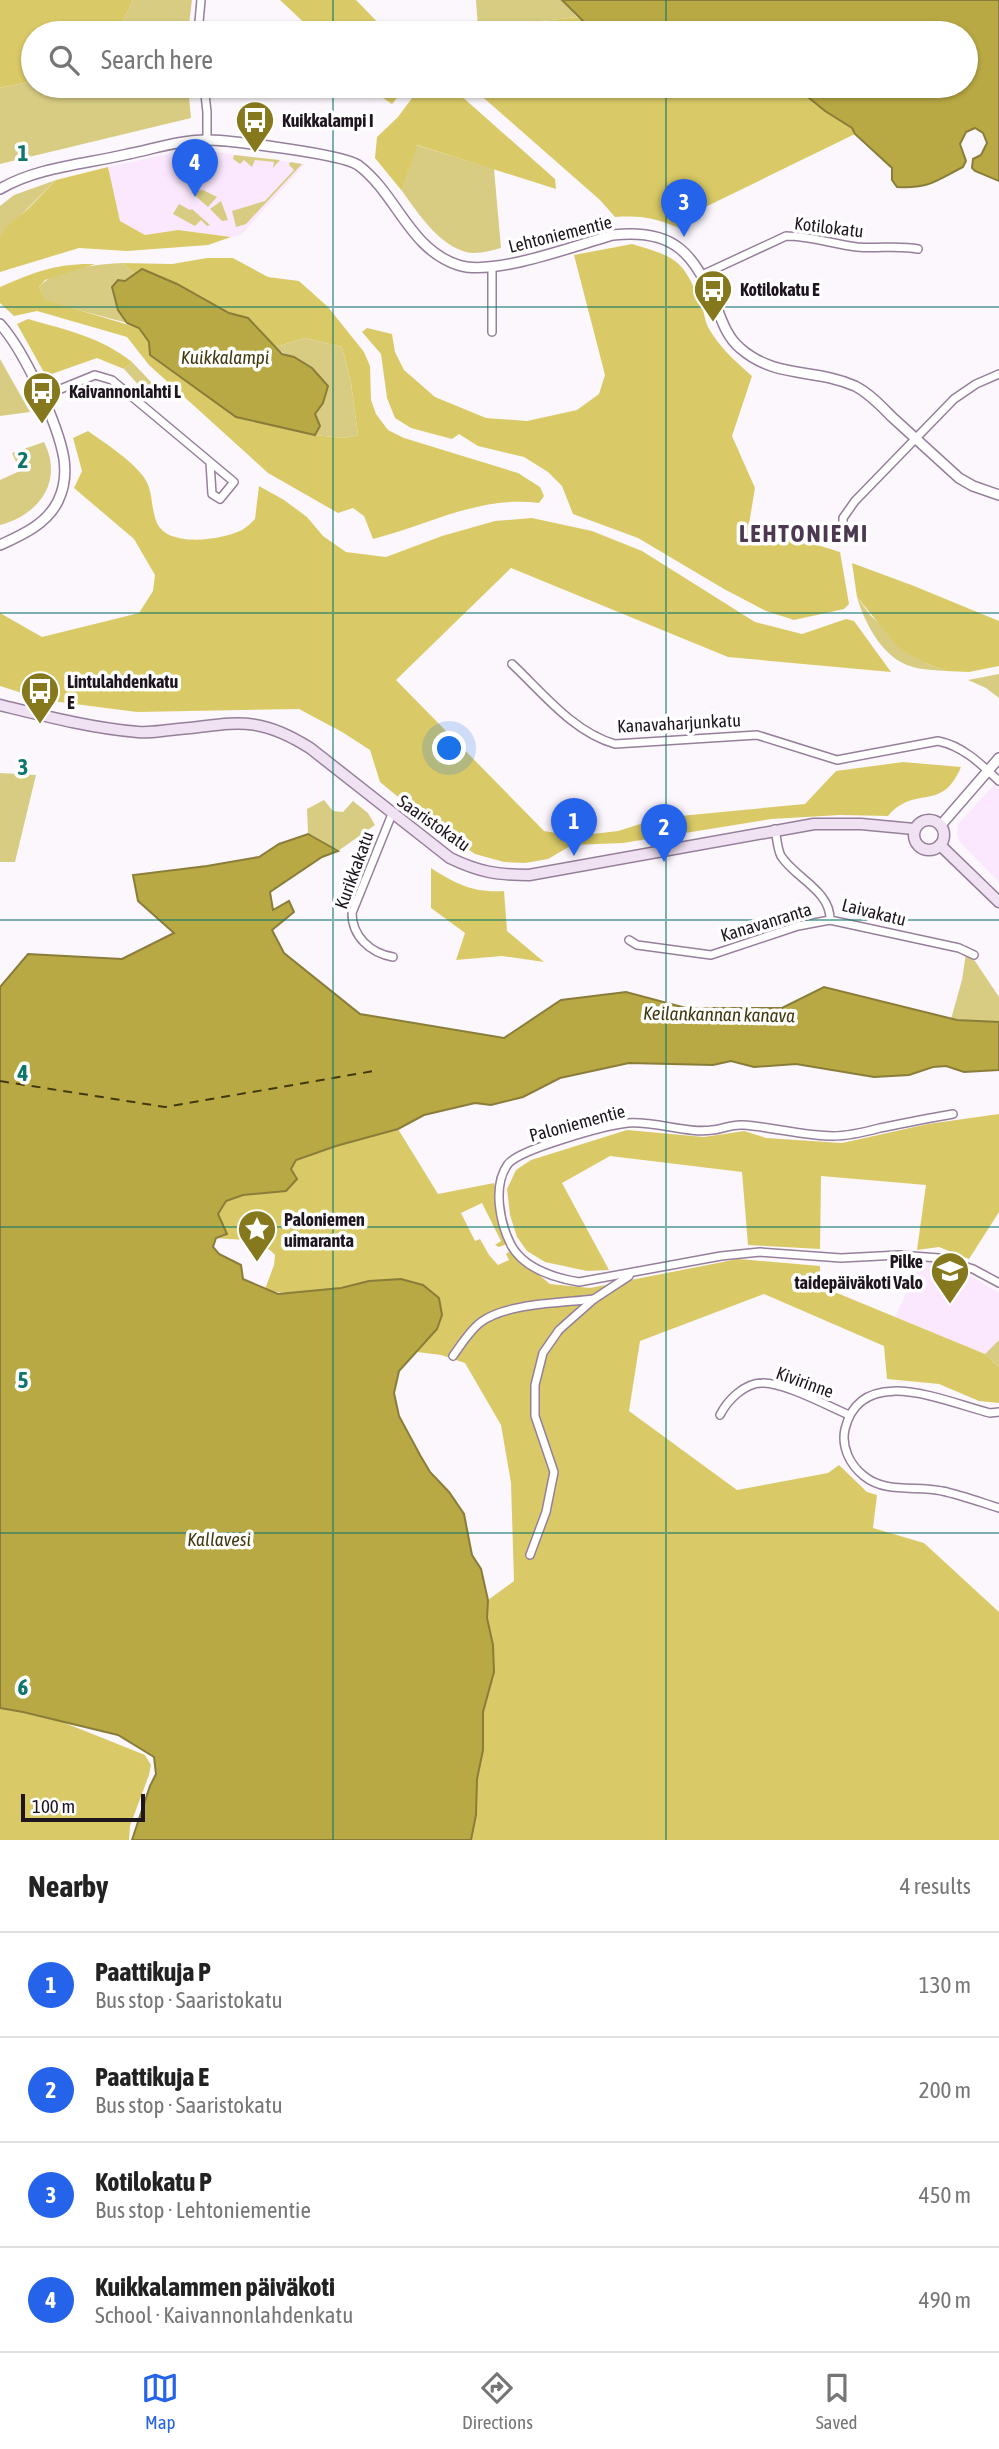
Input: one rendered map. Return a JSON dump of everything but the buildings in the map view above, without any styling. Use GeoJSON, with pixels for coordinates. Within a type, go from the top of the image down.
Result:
{"type":"FeatureCollection","features":[{"type":"Feature","properties":{"kind":"main road","name":"Saaristokatu"},"geometry":{"type":"LineString","coordinates":[[0,705],[67,722],[140,732],[240,722],[263,725],[288,734],[310,748],[450,858],[498,875],[528,875],[814,824],[914,829]]}},
{"type":"Feature","properties":{"kind":"main road"},"geometry":{"type":"LineString","coordinates":[[924,820],[933,820],[941,825],[944,837],[940,845],[929,850],[920,848],[915,842],[914,829],[924,820]]}},
{"type":"Feature","properties":{"kind":"main road"},"geometry":{"type":"LineString","coordinates":[[940,845],[999,902]]}},
{"type":"Feature","properties":{"kind":"street"},"geometry":{"type":"LineString","coordinates":[[197,21],[201,0]]}},
{"type":"Feature","properties":{"kind":"street"},"geometry":{"type":"LineString","coordinates":[[205,98],[207,140]]}},
{"type":"Feature","properties":{"kind":"street","name":"Lehtoniementie"},"geometry":{"type":"LineString","coordinates":[[0,189],[15,180],[37,174],[156,148],[207,140],[332,156],[355,163],[369,175],[429,249],[458,265],[492,267],[581,243],[634,233],[649,235],[676,245],[697,265],[726,331],[736,345],[752,358],[768,366],[824,377],[856,387],[959,478],[999,495]]}},
{"type":"Feature","properties":{"kind":"street","name":"Kotilokatu"},"geometry":{"type":"LineString","coordinates":[[702,275],[786,236],[857,247],[918,248]]}},
{"type":"Feature","properties":{"kind":"street"},"geometry":{"type":"LineString","coordinates":[[492,267],[492,332]]}},
{"type":"Feature","properties":{"kind":"street"},"geometry":{"type":"LineString","coordinates":[[0,324],[20,353],[41,397],[63,456],[64,486],[50,514],[32,529],[0,545]]}},
{"type":"Feature","properties":{"kind":"street"},"geometry":{"type":"LineString","coordinates":[[844,534],[844,518],[848,509],[954,399],[976,384],[999,374]]}},
{"type":"Feature","properties":{"kind":"street"},"geometry":{"type":"LineString","coordinates":[[41,397],[95,375],[106,377],[116,383],[210,462],[233,482],[220,499],[212,494],[210,462]]}},
{"type":"Feature","properties":{"kind":"street","name":"Kanavaharjunkatu"},"geometry":{"type":"LineString","coordinates":[[512,664],[579,727],[597,739],[615,744],[757,735],[837,760],[938,741],[963,750],[999,781]]}},
{"type":"Feature","properties":{"kind":"street"},"geometry":{"type":"LineString","coordinates":[[941,825],[999,758]]}},
{"type":"Feature","properties":{"kind":"street","name":"Kurikkakatu"},"geometry":{"type":"LineString","coordinates":[[392,814],[352,913],[352,924],[363,941],[382,955],[393,957]]}},
{"type":"Feature","properties":{"kind":"street","name":"Laivakatu"},"geometry":{"type":"LineString","coordinates":[[775,829],[778,849],[783,859],[826,902],[831,911],[830,920],[959,948],[974,955]]}},
{"type":"Feature","properties":{"kind":"street","name":"Kanavanranta"},"geometry":{"type":"LineString","coordinates":[[629,940],[637,946],[711,955],[798,926],[830,920]]}},
{"type":"Feature","properties":{"kind":"street","name":"Paloniementie"},"geometry":{"type":"LineString","coordinates":[[953,1114],[833,1136],[746,1125],[731,1125],[712,1131],[627,1123],[559,1141],[529,1151],[509,1163],[498,1193],[507,1234],[520,1257],[538,1270],[579,1282],[760,1252],[841,1258],[899,1255],[939,1258],[973,1269],[999,1283]]}},
{"type":"Feature","properties":{"kind":"street"},"geometry":{"type":"LineString","coordinates":[[530,1555],[546,1512],[554,1472],[535,1416],[535,1385],[543,1353],[559,1330],[594,1299],[632,1274]]}},
{"type":"Feature","properties":{"kind":"street"},"geometry":{"type":"LineString","coordinates":[[453,1356],[479,1323],[491,1316],[515,1309],[594,1299]]}},
{"type":"Feature","properties":{"kind":"street","name":"Kivirinne"},"geometry":{"type":"LineString","coordinates":[[720,1415],[725,1404],[744,1389],[759,1383],[775,1384],[849,1415]]}},
{"type":"Feature","properties":{"kind":"street"},"geometry":{"type":"LineString","coordinates":[[999,1412],[990,1413],[899,1389],[874,1393],[849,1415],[844,1437],[846,1452],[864,1477],[884,1486],[941,1490],[999,1508]]}},
{"type":"Feature","properties":{"kind":"shaded area"},"geometry":{"type":"Polygon","coordinates":[[[0,0],[133,0],[123,21],[21,21],[21,84],[0,88],[0,0]]]}},
{"type":"Feature","properties":{"kind":"shaded area"},"geometry":{"type":"Polygon","coordinates":[[[133,0],[192,0],[189,21],[123,21],[133,0]]]}},
{"type":"Feature","properties":{"kind":"shaded area"},"geometry":{"type":"Polygon","coordinates":[[[280,0],[356,0],[376,21],[302,21],[280,0]]]}},
{"type":"Feature","properties":{"kind":"shaded area"},"geometry":{"type":"Polygon","coordinates":[[[476,0],[562,0],[577,17],[541,21],[478,21],[476,0]]]}},
{"type":"Feature","properties":{"kind":"shaded area"},"geometry":{"type":"Polygon","coordinates":[[[577,17],[583,21],[542,21],[577,17]]]}},
{"type":"Feature","properties":{"kind":"shaded area"},"geometry":{"type":"Polygon","coordinates":[[[21,84],[21,98],[189,98],[191,118],[0,164],[0,88],[21,84]]]}},
{"type":"Feature","properties":{"kind":"shaded area"},"geometry":{"type":"Polygon","coordinates":[[[383,98],[397,98],[392,104],[383,98]]]}},
{"type":"Feature","properties":{"kind":"shaded area"},"geometry":{"type":"Polygon","coordinates":[[[412,98],[464,98],[555,179],[556,189],[417,145],[402,191],[375,158],[377,137],[398,117],[412,98]]]}},
{"type":"Feature","properties":{"kind":"shaded area"},"geometry":{"type":"Polygon","coordinates":[[[484,98],[809,98],[852,128],[855,134],[693,213],[686,231],[651,219],[615,217],[600,200],[484,98]]]}},
{"type":"Feature","properties":{"kind":"shaded area"},"geometry":{"type":"Polygon","coordinates":[[[416,145],[494,169],[501,248],[477,253],[463,251],[432,230],[402,191],[416,145]]]}},
{"type":"Feature","properties":{"kind":"shaded area"},"geometry":{"type":"Polygon","coordinates":[[[201,150],[305,164],[241,235],[231,237],[178,230],[145,235],[120,221],[108,167],[201,150]]]}},
{"type":"Feature","properties":{"kind":"shaded area"},"geometry":{"type":"Polygon","coordinates":[[[234,155],[280,160],[273,168],[274,162],[255,160],[252,167],[244,160],[240,164],[233,159],[234,155]]]}},
{"type":"Feature","properties":{"kind":"shaded area"},"geometry":{"type":"Polygon","coordinates":[[[290,162],[302,164],[246,224],[236,227],[232,211],[265,201],[294,170],[289,165],[290,162]]]}},
{"type":"Feature","properties":{"kind":"shaded area"},"geometry":{"type":"Polygon","coordinates":[[[108,167],[120,221],[145,235],[178,230],[231,237],[208,245],[127,251],[79,248],[0,272],[0,236],[7,226],[56,180],[108,167]]]}},
{"type":"Feature","properties":{"kind":"shaded area"},"geometry":{"type":"Polygon","coordinates":[[[56,180],[0,236],[0,206],[14,195],[56,180]]]}},
{"type":"Feature","properties":{"kind":"shaded area"},"geometry":{"type":"Polygon","coordinates":[[[203,190],[217,197],[208,207],[191,192],[203,190]]]}},
{"type":"Feature","properties":{"kind":"shaded area"},"geometry":{"type":"Polygon","coordinates":[[[221,201],[228,220],[222,221],[210,209],[221,201]]]}},
{"type":"Feature","properties":{"kind":"shaded area"},"geometry":{"type":"Polygon","coordinates":[[[179,204],[192,209],[210,225],[207,226],[201,220],[195,226],[173,214],[179,204]]]}},
{"type":"Feature","properties":{"kind":"shaded area"},"geometry":{"type":"Polygon","coordinates":[[[632,244],[668,256],[682,267],[694,287],[712,334],[752,376],[732,436],[755,488],[749,524],[840,552],[849,604],[844,609],[794,620],[766,611],[638,538],[573,514],[562,486],[548,472],[524,457],[478,446],[459,434],[452,439],[411,428],[395,418],[387,398],[381,354],[362,332],[367,328],[392,334],[395,352],[404,370],[435,397],[486,418],[527,421],[577,410],[599,394],[605,375],[574,255],[632,244]]]}},
{"type":"Feature","properties":{"kind":"shaded area"},"geometry":{"type":"Polygon","coordinates":[[[207,258],[233,258],[268,277],[299,281],[328,307],[364,352],[370,366],[371,400],[376,414],[388,430],[404,438],[518,473],[540,487],[544,496],[539,503],[496,503],[475,507],[373,539],[364,516],[353,508],[338,513],[268,473],[149,365],[127,337],[37,311],[14,316],[0,303],[0,287],[12,282],[57,267],[95,264],[45,280],[39,287],[45,300],[139,328],[149,342],[150,356],[236,417],[315,435],[344,438],[358,435],[351,383],[342,347],[305,338],[276,347],[248,318],[229,313],[177,284],[142,269],[135,274],[123,263],[172,264],[207,258]]]}},
{"type":"Feature","properties":{"kind":"shaded area"},"geometry":{"type":"Polygon","coordinates":[[[123,263],[135,274],[125,281],[118,310],[127,323],[45,301],[39,287],[55,275],[66,271],[123,263]]]}},
{"type":"Feature","properties":{"kind":"shaded area"},"geometry":{"type":"Polygon","coordinates":[[[28,319],[95,340],[132,362],[124,369],[97,358],[46,376],[17,324],[28,319]]]}},
{"type":"Feature","properties":{"kind":"shaded area"},"geometry":{"type":"Polygon","coordinates":[[[305,338],[342,347],[351,383],[358,435],[344,438],[315,435],[320,426],[315,414],[323,403],[328,386],[305,364],[276,347],[305,338]]]}},
{"type":"Feature","properties":{"kind":"shaded area"},"geometry":{"type":"Polygon","coordinates":[[[0,359],[30,412],[0,416],[0,359]]]}},
{"type":"Feature","properties":{"kind":"shaded area"},"geometry":{"type":"Polygon","coordinates":[[[132,362],[168,400],[149,394],[138,385],[124,369],[132,362]]]}},
{"type":"Feature","properties":{"kind":"shaded area"},"geometry":{"type":"Polygon","coordinates":[[[88,431],[124,457],[143,476],[149,487],[157,523],[163,531],[172,536],[183,539],[209,539],[242,530],[255,519],[259,486],[307,517],[323,536],[346,552],[386,557],[442,536],[495,521],[532,518],[592,531],[642,551],[755,622],[802,634],[846,619],[854,621],[891,672],[728,657],[511,568],[396,680],[544,831],[576,836],[618,831],[659,818],[805,804],[836,771],[903,762],[961,767],[945,790],[909,801],[888,816],[840,815],[771,819],[623,843],[572,845],[548,859],[525,863],[504,862],[475,854],[426,820],[380,782],[370,750],[299,709],[137,712],[44,700],[0,686],[0,613],[42,637],[139,613],[153,591],[155,575],[134,539],[74,488],[82,471],[73,438],[88,431]]]}},
{"type":"Feature","properties":{"kind":"shaded area"},"geometry":{"type":"Polygon","coordinates":[[[44,442],[51,470],[44,494],[26,513],[0,525],[0,480],[20,471],[12,453],[44,442]]]}},
{"type":"Feature","properties":{"kind":"shaded area"},"geometry":{"type":"Polygon","coordinates":[[[852,563],[999,621],[999,666],[969,672],[946,671],[899,648],[857,597],[852,563]]]}},
{"type":"Feature","properties":{"kind":"shaded area"},"geometry":{"type":"Polygon","coordinates":[[[857,597],[871,616],[925,663],[946,671],[913,667],[893,656],[870,629],[857,597]]]}},
{"type":"Feature","properties":{"kind":"shaded area"},"geometry":{"type":"Polygon","coordinates":[[[999,674],[999,698],[986,688],[968,680],[999,674]]]}},
{"type":"Feature","properties":{"kind":"shaded area"},"geometry":{"type":"Polygon","coordinates":[[[0,773],[36,775],[15,862],[0,862],[0,773]]]}},
{"type":"Feature","properties":{"kind":"shaded area"},"geometry":{"type":"Polygon","coordinates":[[[995,784],[999,788],[999,882],[960,842],[957,834],[958,824],[995,784]]]}},
{"type":"Feature","properties":{"kind":"shaded area"},"geometry":{"type":"Polygon","coordinates":[[[324,800],[333,811],[343,812],[353,801],[368,813],[375,825],[338,851],[308,834],[307,809],[324,800]]]}},
{"type":"Feature","properties":{"kind":"shaded area"},"geometry":{"type":"Polygon","coordinates":[[[431,868],[465,886],[504,891],[507,931],[544,962],[502,956],[456,960],[465,933],[431,908],[431,868]]]}},
{"type":"Feature","properties":{"kind":"shaded area"},"geometry":{"type":"Polygon","coordinates":[[[966,953],[975,961],[999,997],[999,1022],[951,1019],[966,953]]]}},
{"type":"Feature","properties":{"kind":"shaded area"},"geometry":{"type":"Polygon","coordinates":[[[999,1114],[999,1212],[969,1259],[939,1247],[917,1250],[926,1185],[821,1176],[820,1249],[748,1245],[742,1172],[610,1156],[562,1183],[609,1270],[587,1271],[545,1262],[527,1251],[517,1237],[510,1215],[507,1189],[516,1170],[531,1160],[627,1130],[704,1137],[744,1131],[766,1138],[842,1143],[928,1124],[999,1114]]]}},
{"type":"Feature","properties":{"kind":"shaded area"},"geometry":{"type":"Polygon","coordinates":[[[398,1129],[438,1194],[494,1183],[507,1244],[499,1247],[495,1245],[501,1241],[482,1203],[461,1213],[475,1241],[480,1239],[498,1265],[509,1260],[506,1254],[510,1251],[550,1284],[590,1288],[738,1259],[820,1266],[820,1286],[985,1354],[999,1367],[999,1403],[979,1401],[939,1384],[887,1379],[884,1346],[764,1294],[640,1341],[629,1411],[737,1490],[828,1473],[839,1465],[867,1492],[877,1495],[873,1528],[924,1543],[999,1612],[999,1840],[471,1840],[476,1815],[477,1779],[483,1750],[483,1712],[494,1672],[493,1645],[487,1618],[488,1600],[514,1581],[511,1483],[501,1425],[465,1363],[441,1355],[417,1352],[437,1329],[369,1281],[303,1293],[265,1289],[275,1255],[255,1242],[216,1238],[224,1236],[218,1214],[226,1201],[243,1195],[286,1191],[296,1160],[398,1129]]]}},
{"type":"Feature","properties":{"kind":"shaded area","name":"Pilke taidepäiväkoti Valo"},"geometry":{"type":"Polygon","coordinates":[[[938,1261],[999,1293],[999,1340],[985,1354],[895,1317],[921,1262],[938,1261]]]}},
{"type":"Feature","properties":{"kind":"shaded area"},"geometry":{"type":"Polygon","coordinates":[[[999,1340],[999,1367],[985,1354],[999,1340]]]}},
{"type":"Feature","properties":{"kind":"shaded area"},"geometry":{"type":"Polygon","coordinates":[[[0,1697],[145,1755],[151,1765],[130,1826],[129,1840],[0,1840],[0,1697]]]}},
{"type":"Feature","properties":{"kind":"water"},"geometry":{"type":"Polygon","coordinates":[[[562,0],[999,0],[999,181],[972,168],[973,159],[981,155],[987,143],[983,133],[975,128],[966,132],[960,144],[966,161],[963,167],[925,185],[897,187],[892,180],[892,168],[855,134],[852,128],[809,98],[978,98],[978,21],[583,21],[562,0]]]}},
{"type":"Feature","properties":{"kind":"water","name":"Kuikkalampi"},"geometry":{"type":"Polygon","coordinates":[[[142,269],[177,284],[229,313],[248,318],[282,354],[294,357],[312,368],[328,386],[323,403],[315,414],[320,426],[315,435],[236,417],[150,355],[149,342],[139,328],[127,323],[118,310],[112,287],[118,280],[125,281],[142,269]]]}},
{"type":"Feature","properties":{"kind":"water","name":"Kallavesi"},"geometry":{"type":"Polygon","coordinates":[[[308,834],[338,851],[322,857],[270,892],[273,910],[289,901],[294,912],[272,930],[284,953],[360,1014],[504,1038],[561,1000],[626,992],[686,1008],[782,1008],[824,987],[957,1020],[999,1022],[999,1070],[964,1072],[946,1066],[933,1067],[909,1075],[874,1077],[796,1064],[754,1067],[731,1061],[713,1065],[629,1063],[560,1078],[523,1097],[491,1105],[475,1103],[424,1115],[398,1129],[296,1160],[291,1169],[297,1179],[286,1191],[243,1195],[226,1201],[218,1214],[227,1234],[216,1238],[213,1247],[219,1254],[241,1265],[243,1279],[278,1294],[401,1279],[423,1285],[439,1298],[442,1315],[437,1329],[399,1371],[394,1393],[399,1416],[420,1455],[430,1472],[449,1492],[464,1514],[472,1555],[481,1569],[488,1600],[487,1618],[493,1645],[494,1672],[483,1712],[483,1750],[477,1779],[476,1815],[471,1840],[132,1840],[156,1774],[154,1757],[118,1735],[0,1708],[0,987],[28,954],[122,959],[174,933],[138,901],[133,875],[259,857],[279,844],[308,834]]]}},
{"type":"Feature","properties":{"kind":"ferry route"},"geometry":{"type":"LineString","coordinates":[[0,1081],[165,1107],[374,1071]]}},
{"type":"Feature","properties":{"kind":"place","name":"Kuikkalampi I"},"geometry":{"type":"Point","coordinates":[255,154]}},
{"type":"Feature","properties":{"kind":"place","name":"Kuikkalammen päiväkoti"},"geometry":{"type":"Point","coordinates":[195,197]}},
{"type":"Feature","properties":{"kind":"place","name":"Kotilokatu P"},"geometry":{"type":"Point","coordinates":[684,237]}},
{"type":"Feature","properties":{"kind":"place","name":"Kotilokatu E"},"geometry":{"type":"Point","coordinates":[713,323]}},
{"type":"Feature","properties":{"kind":"place","name":"Kaivannonlahti L"},"geometry":{"type":"Point","coordinates":[42,425]}},
{"type":"Feature","properties":{"kind":"place","name":"Lintulahdenkatu E"},"geometry":{"type":"Point","coordinates":[40,725]}},
{"type":"Feature","properties":{"kind":"place","name":"Paattikuja P"},"geometry":{"type":"Point","coordinates":[574,856]}},
{"type":"Feature","properties":{"kind":"place","name":"Paattikuja E"},"geometry":{"type":"Point","coordinates":[664,862]}},
{"type":"Feature","properties":{"kind":"place","name":"Paloniemen uimaranta"},"geometry":{"type":"Point","coordinates":[257,1263]}},
{"type":"Feature","properties":{"kind":"place","name":"Pilke taidepäiväkoti Valo"},"geometry":{"type":"Point","coordinates":[950,1305]}},
{"type":"Feature","properties":{"kind":"district","name":"LEHTONIEMI"},"geometry":{"type":"Point","coordinates":[804,533]}},
{"type":"Feature","properties":{"kind":"water label","name":"Keilankannan kanava"},"geometry":{"type":"Point","coordinates":[719,1014]}}]}
